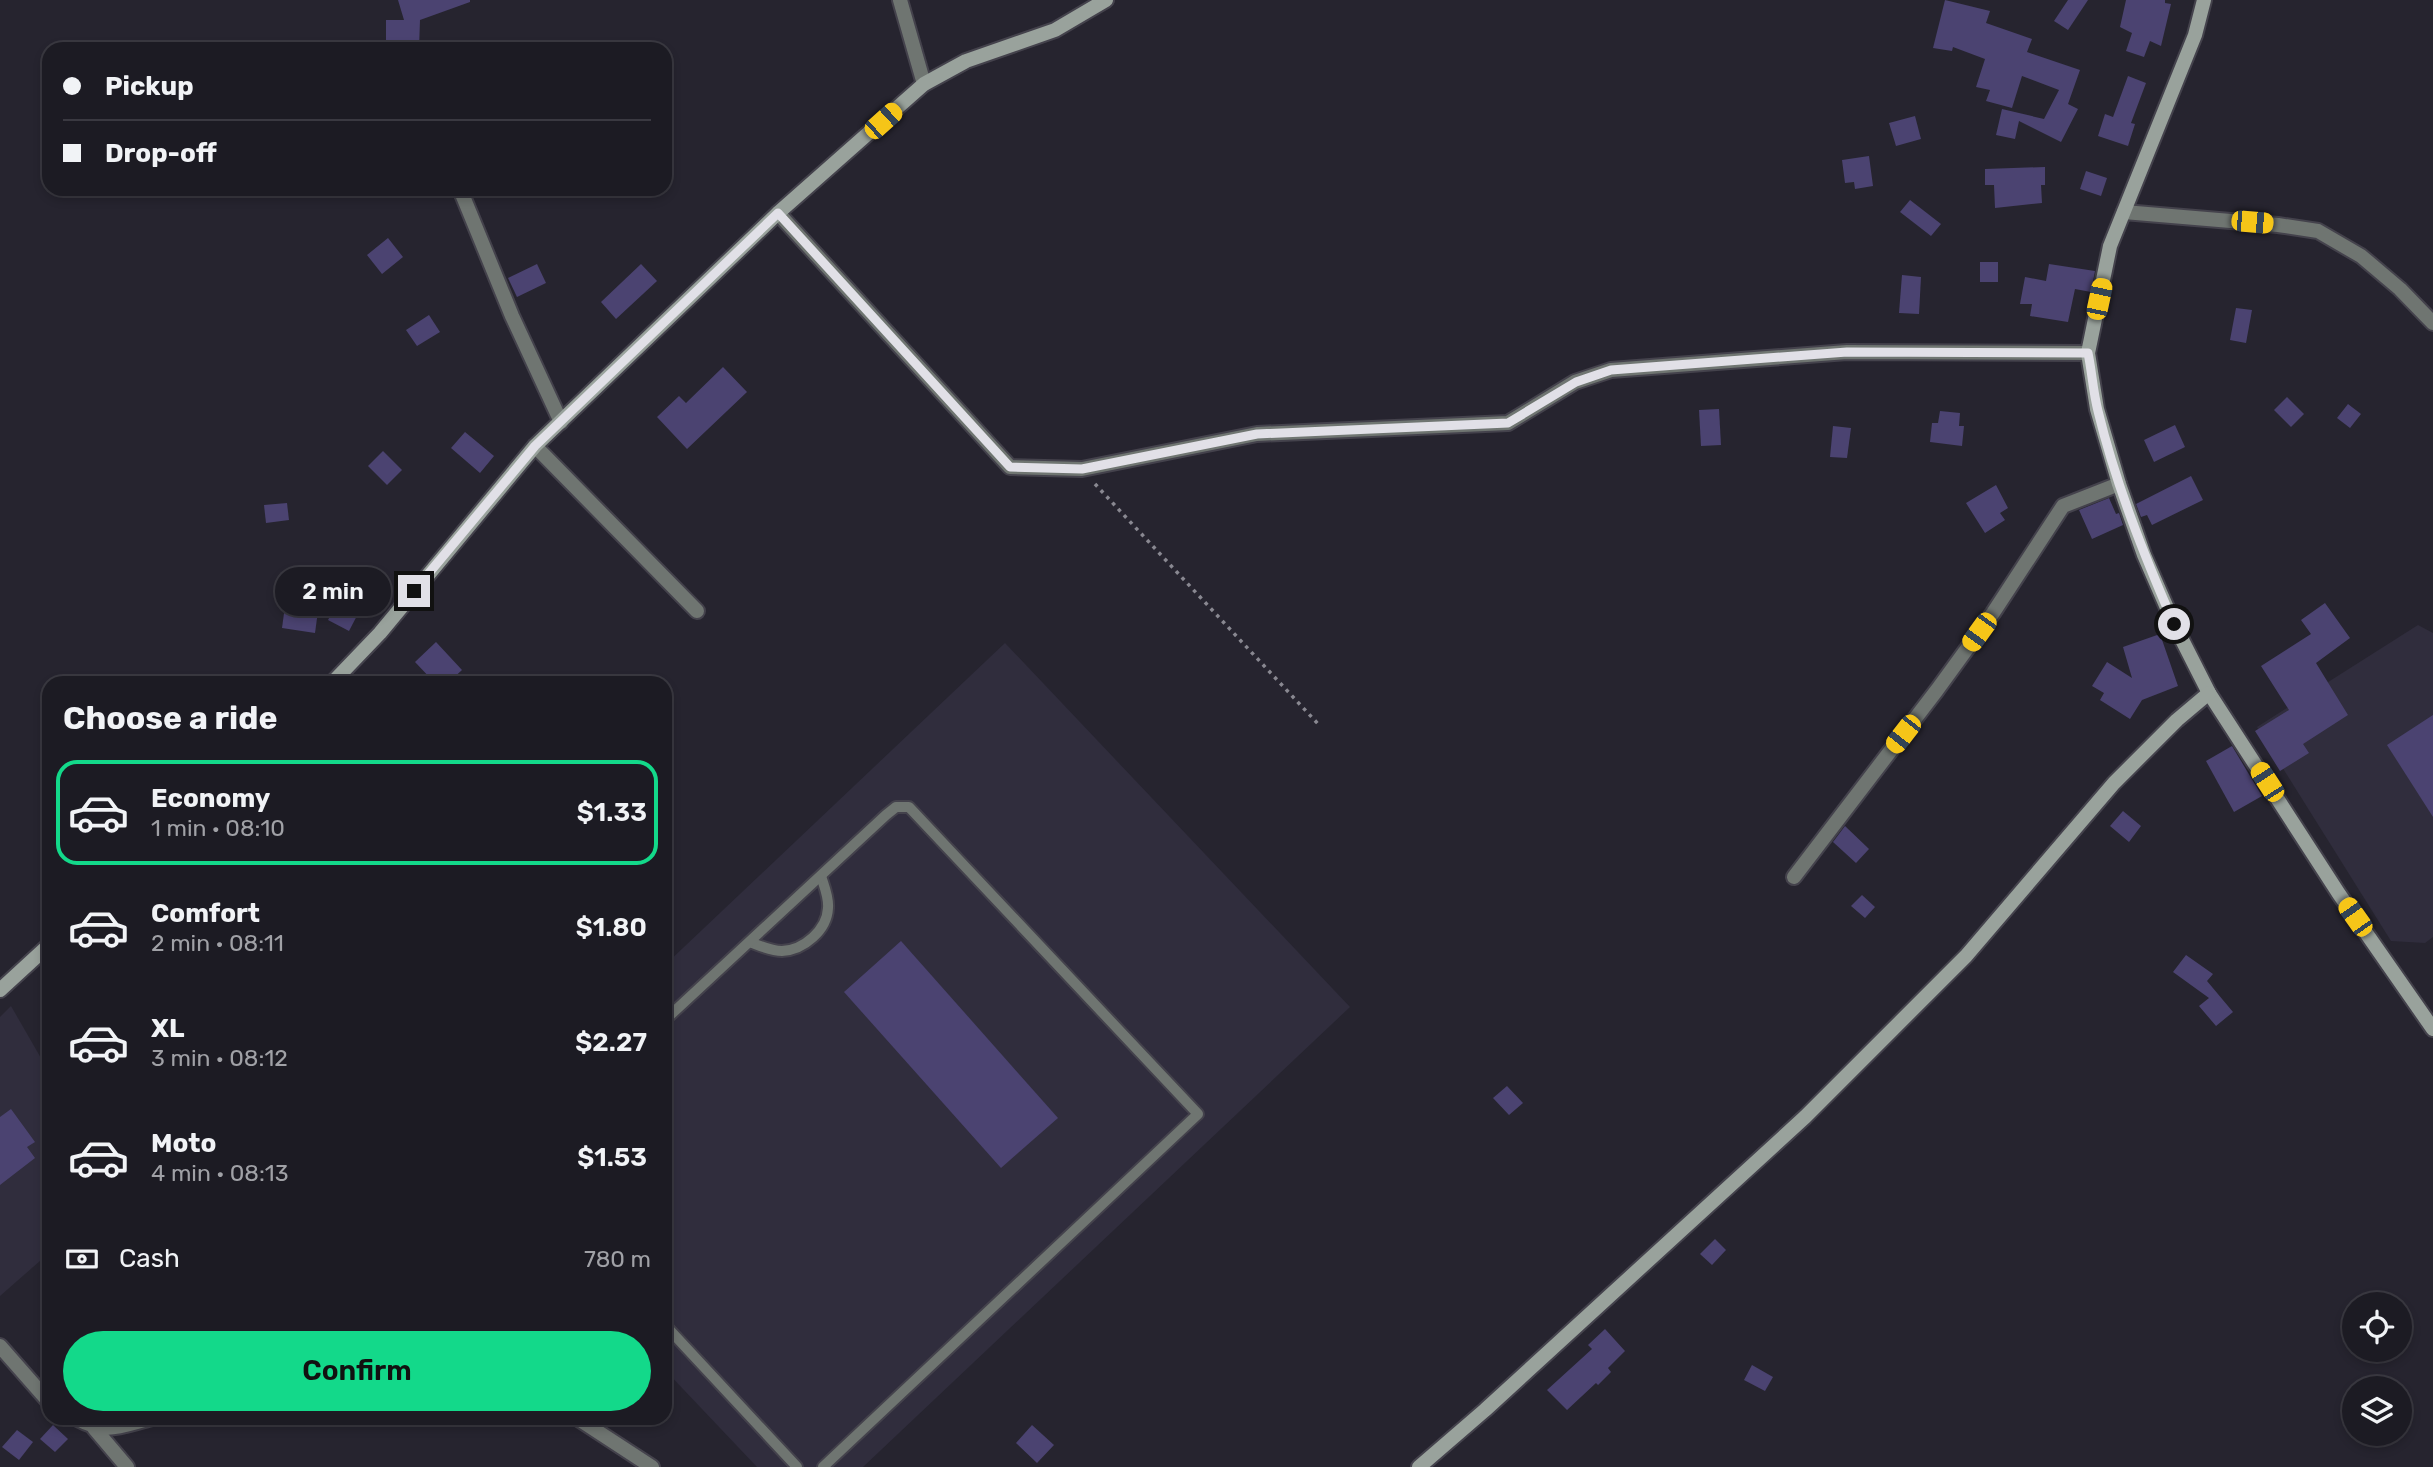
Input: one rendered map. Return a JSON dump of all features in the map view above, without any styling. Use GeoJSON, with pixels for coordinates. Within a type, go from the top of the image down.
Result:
{"type":"FeatureCollection","features":[{"type":"Feature","properties":{"kind":"main road"},"geometry":{"type":"LineString","coordinates":[[339,676],[380,633],[535,446],[778,213],[925,83],[966,61],[1055,30],[1106,0]]}},
{"type":"Feature","properties":{"kind":"main road"},"geometry":{"type":"LineString","coordinates":[[2204,0],[2195,35],[2110,246],[2088,353],[2097,409],[2144,555],[2174,624],[2209,693],[2339,894],[2433,1029]]}},
{"type":"Feature","properties":{"kind":"main road"},"geometry":{"type":"LineString","coordinates":[[1419,1467],[1485,1410],[1805,1117],[1966,956],[2114,783],[2177,720],[2209,693]]}},
{"type":"Feature","properties":{"kind":"main road"},"geometry":{"type":"LineString","coordinates":[[0,990],[42,951]]}},
{"type":"Feature","properties":{"kind":"street"},"geometry":{"type":"LineString","coordinates":[[900,0],[925,83]]}},
{"type":"Feature","properties":{"kind":"street"},"geometry":{"type":"LineString","coordinates":[[463,196],[512,316],[561,422]]}},
{"type":"Feature","properties":{"kind":"street"},"geometry":{"type":"LineString","coordinates":[[2124,212],[2318,231],[2361,256],[2433,323]]}},
{"type":"Feature","properties":{"kind":"street"},"geometry":{"type":"LineString","coordinates":[[778,213],[1010,467],[1082,469],[1257,434],[1508,423],[1576,382],[1611,370],[1847,352],[2088,353]]}},
{"type":"Feature","properties":{"kind":"street"},"geometry":{"type":"LineString","coordinates":[[535,446],[697,611]]}},
{"type":"Feature","properties":{"kind":"street"},"geometry":{"type":"LineString","coordinates":[[1794,877],[1993,613],[2063,506],[2119,484]]}},
{"type":"Feature","properties":{"kind":"street"},"geometry":{"type":"LineString","coordinates":[[0,1346],[42,1394]]}},
{"type":"Feature","properties":{"kind":"street"},"geometry":{"type":"LineString","coordinates":[[89,1425],[127,1467]]}},
{"type":"Feature","properties":{"kind":"street"},"geometry":{"type":"LineString","coordinates":[[94,1428],[125,1425]]}},
{"type":"Feature","properties":{"kind":"street"},"geometry":{"type":"LineString","coordinates":[[588,1425],[652,1467]]}},
{"type":"Feature","properties":{"kind":"lane"},"geometry":{"type":"LineString","coordinates":[[672,1014],[896,807],[909,807],[1198,1114],[823,1467]]}},
{"type":"Feature","properties":{"kind":"lane"},"geometry":{"type":"LineString","coordinates":[[750,942],[781,951],[795,949],[813,937],[825,921],[828,908],[821,876]]}},
{"type":"Feature","properties":{"kind":"lane"},"geometry":{"type":"LineString","coordinates":[[672,1333],[797,1467]]}},
{"type":"Feature","properties":{"kind":"path"},"geometry":{"type":"LineString","coordinates":[[1082,469],[1320,726]]}},
{"type":"Feature","properties":{"kind":"shaded area"},"geometry":{"type":"Polygon","coordinates":[[[2418,625],[2433,633],[2433,937],[2425,943],[2391,941],[2257,727],[2418,625]]]}},
{"type":"Feature","properties":{"kind":"shaded area"},"geometry":{"type":"Polygon","coordinates":[[[1005,643],[1350,1007],[863,1467],[757,1467],[672,1377],[672,958],[1005,643]]]}},
{"type":"Feature","properties":{"kind":"shaded area"},"geometry":{"type":"Polygon","coordinates":[[[11,1006],[42,1060],[42,1259],[0,1296],[0,1017],[11,1006]]]}},
{"type":"Feature","properties":{"kind":"building"},"geometry":{"type":"Polygon","coordinates":[[[398,0],[470,0],[420,20],[419,42],[386,42],[386,20],[404,20],[398,0]]]}},
{"type":"Feature","properties":{"kind":"building"},"geometry":{"type":"Polygon","coordinates":[[[1945,0],[1990,11],[1986,23],[2032,39],[2027,52],[2080,70],[2068,104],[2078,109],[2061,142],[2019,121],[2015,139],[1996,135],[2002,109],[2044,119],[2059,90],[2022,76],[2012,108],[1986,101],[1990,90],[1976,87],[1985,59],[1953,47],[1952,51],[1933,48],[1945,0]]]}},
{"type":"Feature","properties":{"kind":"building"},"geometry":{"type":"Polygon","coordinates":[[[2068,0],[2088,0],[2068,30],[2054,21],[2068,0]]]}},
{"type":"Feature","properties":{"kind":"building"},"geometry":{"type":"Polygon","coordinates":[[[2126,0],[2165,0],[2165,3],[2171,4],[2161,46],[2150,41],[2144,57],[2126,51],[2132,33],[2120,27],[2126,0]]]}},
{"type":"Feature","properties":{"kind":"building"},"geometry":{"type":"Polygon","coordinates":[[[2128,76],[2146,83],[2131,123],[2135,124],[2128,146],[2098,136],[2105,114],[2113,117],[2128,76]]]}},
{"type":"Feature","properties":{"kind":"building"},"geometry":{"type":"Polygon","coordinates":[[[1915,116],[1921,139],[1896,146],[1889,123],[1915,116]]]}},
{"type":"Feature","properties":{"kind":"building"},"geometry":{"type":"Polygon","coordinates":[[[1869,156],[1873,186],[1855,189],[1854,182],[1845,183],[1842,160],[1869,156]]]}},
{"type":"Feature","properties":{"kind":"building"},"geometry":{"type":"Polygon","coordinates":[[[2045,167],[2045,185],[2041,185],[2042,203],[1995,208],[1994,185],[1985,185],[1985,169],[2045,167]]]}},
{"type":"Feature","properties":{"kind":"building"},"geometry":{"type":"Polygon","coordinates":[[[2086,171],[2107,178],[2101,196],[2080,189],[2086,171]]]}},
{"type":"Feature","properties":{"kind":"building"},"geometry":{"type":"Polygon","coordinates":[[[1910,200],[1941,224],[1931,236],[1900,212],[1910,200]]]}},
{"type":"Feature","properties":{"kind":"building"},"geometry":{"type":"Polygon","coordinates":[[[388,238],[403,257],[382,274],[367,255],[388,238]]]}},
{"type":"Feature","properties":{"kind":"building"},"geometry":{"type":"Polygon","coordinates":[[[1980,262],[1998,262],[1998,282],[1980,282],[1980,262]]]}},
{"type":"Feature","properties":{"kind":"building"},"geometry":{"type":"Polygon","coordinates":[[[537,264],[546,283],[517,297],[508,278],[537,264]]]}},
{"type":"Feature","properties":{"kind":"building"},"geometry":{"type":"Polygon","coordinates":[[[641,264],[657,281],[616,319],[601,302],[641,264]]]}},
{"type":"Feature","properties":{"kind":"building"},"geometry":{"type":"Polygon","coordinates":[[[2049,264],[2095,271],[2091,292],[2075,289],[2068,322],[2030,316],[2032,304],[2020,304],[2025,277],[2046,281],[2049,264]]]}},
{"type":"Feature","properties":{"kind":"building"},"geometry":{"type":"Polygon","coordinates":[[[1902,275],[1921,277],[1919,314],[1899,313],[1902,275]]]}},
{"type":"Feature","properties":{"kind":"building"},"geometry":{"type":"Polygon","coordinates":[[[2236,308],[2252,310],[2246,343],[2230,340],[2236,308]]]}},
{"type":"Feature","properties":{"kind":"building"},"geometry":{"type":"Polygon","coordinates":[[[429,315],[440,332],[417,346],[406,330],[429,315]]]}},
{"type":"Feature","properties":{"kind":"building"},"geometry":{"type":"Polygon","coordinates":[[[723,367],[747,392],[687,449],[657,417],[679,396],[686,403],[723,367]]]}},
{"type":"Feature","properties":{"kind":"building"},"geometry":{"type":"Polygon","coordinates":[[[2287,397],[2304,414],[2291,427],[2274,410],[2287,397]]]}},
{"type":"Feature","properties":{"kind":"building"},"geometry":{"type":"Polygon","coordinates":[[[2348,404],[2361,414],[2350,428],[2337,418],[2348,404]]]}},
{"type":"Feature","properties":{"kind":"building"},"geometry":{"type":"Polygon","coordinates":[[[1719,409],[1721,445],[1701,446],[1699,410],[1719,409]]]}},
{"type":"Feature","properties":{"kind":"building"},"geometry":{"type":"Polygon","coordinates":[[[1940,411],[1960,413],[1959,426],[1964,426],[1962,446],[1930,442],[1932,423],[1938,423],[1940,411]]]}},
{"type":"Feature","properties":{"kind":"building"},"geometry":{"type":"Polygon","coordinates":[[[2175,425],[2185,447],[2154,462],[2144,440],[2175,425]]]}},
{"type":"Feature","properties":{"kind":"building"},"geometry":{"type":"Polygon","coordinates":[[[1833,426],[1851,428],[1847,458],[1830,457],[1833,426]]]}},
{"type":"Feature","properties":{"kind":"building"},"geometry":{"type":"Polygon","coordinates":[[[465,432],[494,456],[480,473],[451,448],[465,432]]]}},
{"type":"Feature","properties":{"kind":"building"},"geometry":{"type":"Polygon","coordinates":[[[383,451],[402,470],[387,485],[368,466],[383,451]]]}},
{"type":"Feature","properties":{"kind":"building"},"geometry":{"type":"Polygon","coordinates":[[[2191,476],[2203,500],[2152,525],[2147,515],[2141,517],[2136,504],[2191,476]]]}},
{"type":"Feature","properties":{"kind":"building"},"geometry":{"type":"Polygon","coordinates":[[[1996,485],[2008,508],[2000,513],[2005,520],[1985,533],[1966,503],[1996,485]]]}},
{"type":"Feature","properties":{"kind":"building"},"geometry":{"type":"Polygon","coordinates":[[[2109,498],[2123,525],[2092,539],[2079,510],[2109,498]]]}},
{"type":"Feature","properties":{"kind":"building"},"geometry":{"type":"Polygon","coordinates":[[[287,503],[289,520],[266,523],[264,505],[287,503]]]}},
{"type":"Feature","properties":{"kind":"building"},"geometry":{"type":"Polygon","coordinates":[[[341,597],[361,608],[349,631],[328,620],[341,597]]]}},
{"type":"Feature","properties":{"kind":"building"},"geometry":{"type":"Polygon","coordinates":[[[2325,603],[2350,638],[2316,663],[2348,715],[2303,744],[2309,753],[2280,771],[2255,731],[2289,710],[2261,666],[2311,634],[2301,620],[2325,603]]]}},
{"type":"Feature","properties":{"kind":"building"},"geometry":{"type":"Polygon","coordinates":[[[285,606],[318,611],[315,633],[282,628],[285,606]]]}},
{"type":"Feature","properties":{"kind":"building"},"geometry":{"type":"Polygon","coordinates":[[[2160,634],[2178,686],[2142,700],[2130,719],[2100,700],[2104,693],[2092,686],[2107,662],[2132,678],[2123,647],[2160,634]]]}},
{"type":"Feature","properties":{"kind":"building"},"geometry":{"type":"Polygon","coordinates":[[[436,642],[462,670],[456,676],[428,676],[415,662],[436,642]]]}},
{"type":"Feature","properties":{"kind":"building"},"geometry":{"type":"Polygon","coordinates":[[[2433,715],[2433,817],[2387,745],[2433,715]]]}},
{"type":"Feature","properties":{"kind":"building"},"geometry":{"type":"Polygon","coordinates":[[[2232,746],[2262,796],[2234,812],[2206,761],[2232,746]]]}},
{"type":"Feature","properties":{"kind":"building"},"geometry":{"type":"Polygon","coordinates":[[[2123,811],[2141,826],[2129,842],[2110,826],[2123,811]]]}},
{"type":"Feature","properties":{"kind":"building"},"geometry":{"type":"Polygon","coordinates":[[[1845,826],[1869,849],[1856,863],[1833,842],[1845,826]]]}},
{"type":"Feature","properties":{"kind":"building"},"geometry":{"type":"Polygon","coordinates":[[[1862,895],[1875,907],[1865,918],[1851,906],[1862,895]]]}},
{"type":"Feature","properties":{"kind":"building"},"geometry":{"type":"Polygon","coordinates":[[[901,941],[1058,1118],[1001,1168],[844,992],[901,941]]]}},
{"type":"Feature","properties":{"kind":"building"},"geometry":{"type":"Polygon","coordinates":[[[2186,955],[2213,974],[2207,981],[2233,1012],[2216,1026],[2199,1006],[2209,998],[2173,972],[2186,955]]]}},
{"type":"Feature","properties":{"kind":"building"},"geometry":{"type":"Polygon","coordinates":[[[1507,1086],[1523,1103],[1509,1115],[1493,1098],[1507,1086]]]}},
{"type":"Feature","properties":{"kind":"building"},"geometry":{"type":"Polygon","coordinates":[[[11,1109],[35,1142],[27,1147],[35,1158],[0,1185],[0,1117],[11,1109]]]}},
{"type":"Feature","properties":{"kind":"building"},"geometry":{"type":"Polygon","coordinates":[[[1715,1239],[1726,1250],[1712,1265],[1700,1254],[1715,1239]]]}},
{"type":"Feature","properties":{"kind":"building"},"geometry":{"type":"Polygon","coordinates":[[[1605,1329],[1625,1351],[1608,1368],[1611,1372],[1567,1410],[1547,1390],[1592,1349],[1588,1345],[1605,1329]]]}},
{"type":"Feature","properties":{"kind":"building"},"geometry":{"type":"Polygon","coordinates":[[[1752,1365],[1773,1377],[1765,1391],[1744,1380],[1752,1365]]]}},
{"type":"Feature","properties":{"kind":"building"},"geometry":{"type":"Polygon","coordinates":[[[53,1425],[68,1439],[55,1452],[40,1439],[53,1425]]]}},
{"type":"Feature","properties":{"kind":"building"},"geometry":{"type":"Polygon","coordinates":[[[1032,1425],[1054,1445],[1037,1463],[1016,1443],[1032,1425]]]}},
{"type":"Feature","properties":{"kind":"building"},"geometry":{"type":"Polygon","coordinates":[[[17,1430],[33,1442],[19,1460],[2,1447],[17,1430]]]}},
{"type":"Feature","properties":{"kind":"route"},"geometry":{"type":"LineString","coordinates":[[414,591],[535,446],[778,213],[1010,467],[1082,469],[1257,434],[1508,423],[1576,382],[1611,370],[1847,352],[2088,353],[2097,409],[2119,484],[2144,555],[2174,624]]}}]}
